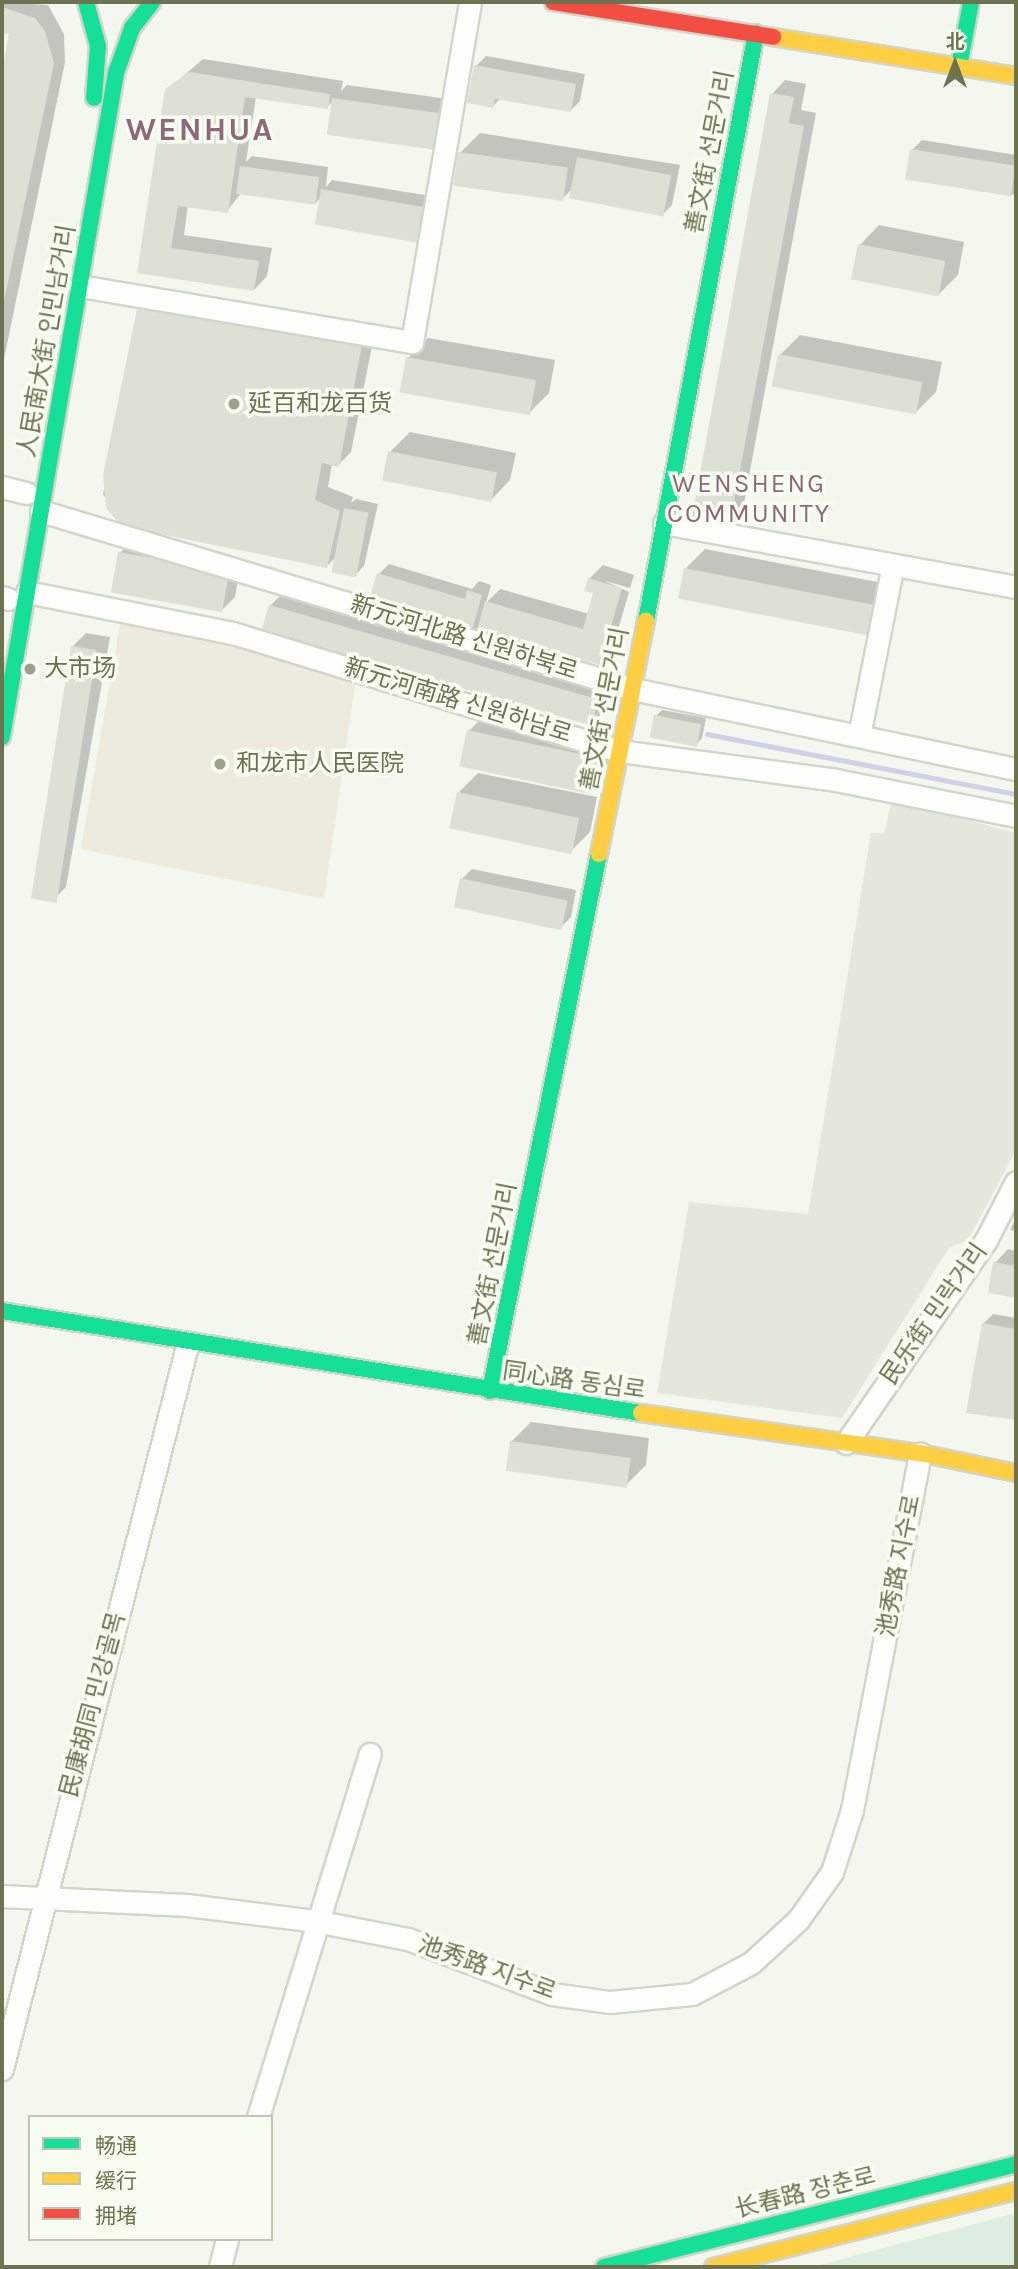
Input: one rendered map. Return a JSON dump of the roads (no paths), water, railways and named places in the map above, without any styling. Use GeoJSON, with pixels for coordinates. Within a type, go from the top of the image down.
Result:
{"type":"FeatureCollection","features":[{"type":"Feature","properties":{"kind":"street","name":"人民南大街 인민남거리"},"geometry":{"type":"LineString","coordinates":[[2,737],[12,596],[26,493],[98,75],[95,24],[86,2]]}},
{"type":"Feature","properties":{"kind":"street","name":"人民南大街 인민남거리"},"geometry":{"type":"LineString","coordinates":[[2,633],[41,511],[116,73],[132,28],[152,2]]}},
{"type":"Feature","properties":{"kind":"street"},"geometry":{"type":"LineString","coordinates":[[80,286],[412,342],[470,2]]}},
{"type":"Feature","properties":{"kind":"street"},"geometry":{"type":"LineString","coordinates":[[553,2],[606,6],[1016,76]]}},
{"type":"Feature","properties":{"kind":"street"},"geometry":{"type":"LineString","coordinates":[[959,67],[971,2]]}},
{"type":"Feature","properties":{"kind":"street","name":"善文街 선문거리"},"geometry":{"type":"LineString","coordinates":[[490,1391],[633,689],[756,33]]}},
{"type":"Feature","properties":{"kind":"street"},"geometry":{"type":"LineString","coordinates":[[2,487],[26,493]]}},
{"type":"Feature","properties":{"kind":"street","name":"新元河北路 신원하북로"},"geometry":{"type":"LineString","coordinates":[[41,511],[633,689],[1016,769]]}},
{"type":"Feature","properties":{"kind":"street"},"geometry":{"type":"LineString","coordinates":[[664,523],[1016,587]]}},
{"type":"Feature","properties":{"kind":"street"},"geometry":{"type":"LineString","coordinates":[[859,736],[893,565]]}},
{"type":"Feature","properties":{"kind":"street","name":"新元河南路 신원하남로"},"geometry":{"type":"LineString","coordinates":[[12,596],[233,633],[620,751],[836,780],[1016,816]]}},
{"type":"Feature","properties":{"kind":"street","name":"民乐街 민락거리"},"geometry":{"type":"LineString","coordinates":[[846,1443],[986,1240],[1016,1182]]}},
{"type":"Feature","properties":{"kind":"street","name":"同心路 동심로"},"geometry":{"type":"LineString","coordinates":[[2,1311],[490,1391],[920,1453],[1016,1473]]}},
{"type":"Feature","properties":{"kind":"street","name":"民康胡同 민강골목"},"geometry":{"type":"LineString","coordinates":[[2,2069],[43,1896],[188,1342]]}},
{"type":"Feature","properties":{"kind":"street","name":"池秀路 지수로"},"geometry":{"type":"LineString","coordinates":[[2,1896],[187,1905],[315,1921],[408,1939],[552,1994],[610,2001],[692,1994],[751,1964],[798,1920],[832,1872],[852,1810],[920,1453]]}},
{"type":"Feature","properties":{"kind":"street"},"geometry":{"type":"LineString","coordinates":[[259,2115],[315,1921],[370,1754]]}},
{"type":"Feature","properties":{"kind":"street","name":"长春路 장춘로"},"geometry":{"type":"LineString","coordinates":[[604,2267],[1016,2164]]}},
{"type":"Feature","properties":{"kind":"street","name":"长春路 장춘로"},"geometry":{"type":"LineString","coordinates":[[713,2267],[1016,2192]]}},
{"type":"Feature","properties":{"kind":"street"},"geometry":{"type":"LineString","coordinates":[[220,2267],[226,2241]]}},
{"type":"Feature","properties":{"kind":"waterway"},"geometry":{"type":"LineString","coordinates":[[707,734],[1016,794]]}},
{"type":"Feature","properties":{"kind":"place","name":"延百和龙百货"},"geometry":{"type":"Point","coordinates":[234,404]}},
{"type":"Feature","properties":{"kind":"place","name":"大市场"},"geometry":{"type":"Point","coordinates":[30,669]}},
{"type":"Feature","properties":{"kind":"place","name":"和龙市人民医院"},"geometry":{"type":"Point","coordinates":[220,764]}},
{"type":"Feature","properties":{"kind":"district","name":"WENHUA"},"geometry":{"type":"Point","coordinates":[200,130]}},
{"type":"Feature","properties":{"kind":"district","name":"WENSHENG COMMUNITY"},"geometry":{"type":"Point","coordinates":[749,499]}}]}
